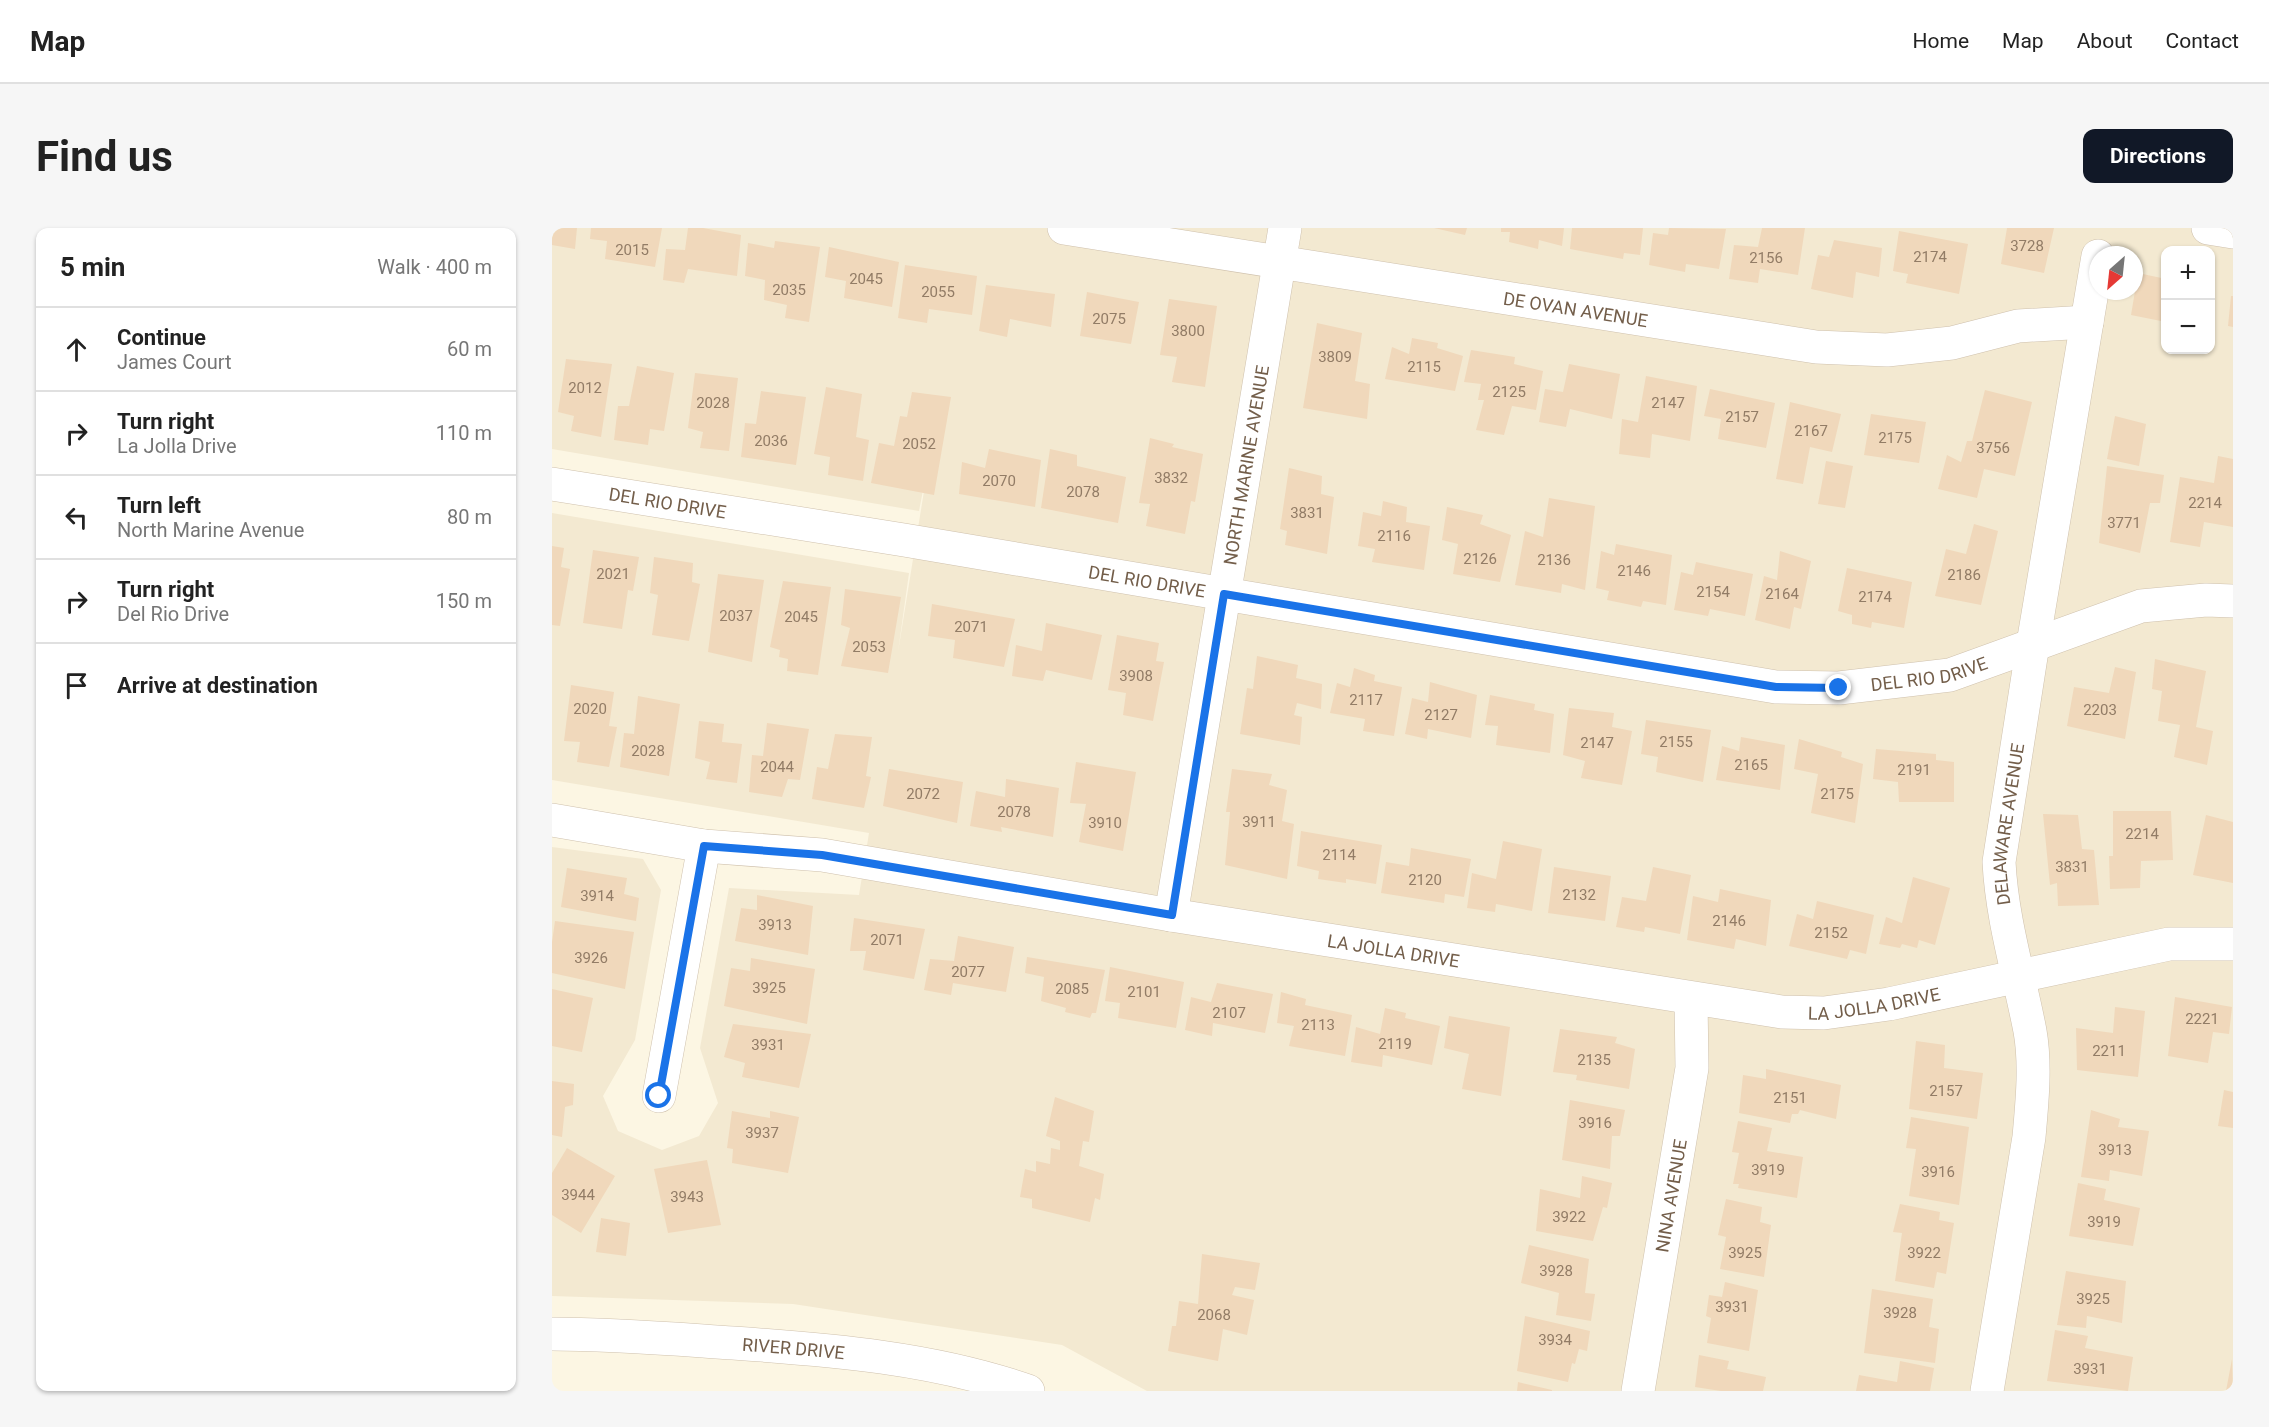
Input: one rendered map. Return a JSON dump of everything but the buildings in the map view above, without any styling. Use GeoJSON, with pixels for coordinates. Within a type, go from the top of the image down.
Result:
{"type":"FeatureCollection","features":[{"type":"Feature","properties":{"kind":"street","name":"DE OVAN AVENUE"},"geometry":{"type":"LineString","coordinates":[[1064,228],[1816,347],[1887,350],[1952,343],[2018,326],[2087,322]]}},
{"type":"Feature","properties":{"kind":"street","name":"NORTH MARINE AVENUE"},"geometry":{"type":"LineString","coordinates":[[1172,915],[1285,228]]}},
{"type":"Feature","properties":{"kind":"street","name":"DELAWARE AVENUE"},"geometry":{"type":"LineString","coordinates":[[2100,246],[2103,228]]}},
{"type":"Feature","properties":{"kind":"street"},"geometry":{"type":"LineString","coordinates":[[2208,228],[2233,232]]}},
{"type":"Feature","properties":{"kind":"street","name":"DELAWARE AVENUE"},"geometry":{"type":"LineString","coordinates":[[1987,1391],[2029,1137],[2032,1097],[2030,1033],[2001,892],[1999,862],[2091,300]]}},
{"type":"Feature","properties":{"kind":"street","name":"DEL RIO DRIVE"},"geometry":{"type":"LineString","coordinates":[[552,484],[892,538],[1776,687],[1839,688],[1950,675],[2141,606],[2206,600],[2233,601]]}},
{"type":"Feature","properties":{"kind":"street","name":"LA JOLLA DRIVE"},"geometry":{"type":"LineString","coordinates":[[552,820],[704,846],[822,855],[1172,915],[1782,1012],[1824,1013],[1889,1004],[2169,944],[2233,944]]}},
{"type":"Feature","properties":{"kind":"street"},"geometry":{"type":"LineString","coordinates":[[659,1096],[704,846]]}},
{"type":"Feature","properties":{"kind":"street","name":"NINA AVENUE"},"geometry":{"type":"LineString","coordinates":[[1638,1391],[1692,1068],[1691,999]]}},
{"type":"Feature","properties":{"kind":"street","name":"RIVER DRIVE"},"geometry":{"type":"LineString","coordinates":[[552,1334],[606,1334],[825,1350],[931,1364],[989,1377],[1028,1391]]}},
{"type":"Feature","properties":{"kind":"shaded area"},"geometry":{"type":"Polygon","coordinates":[[[552,228],[2233,228],[2233,1391],[1147,1391],[1062,1345],[793,1304],[552,1296],[552,847],[643,859],[661,890],[635,1040],[603,1096],[618,1131],[662,1150],[699,1136],[718,1103],[700,1048],[729,888],[859,895],[869,833],[552,780],[552,513],[909,573],[898,652],[930,454],[919,511],[552,449],[552,228]]]}},
{"type":"Feature","properties":{"kind":"route"},"geometry":{"type":"LineString","coordinates":[[659,1096],[704,846],[822,855],[1172,915],[1224,594],[1776,687],[1839,688]]}}]}
